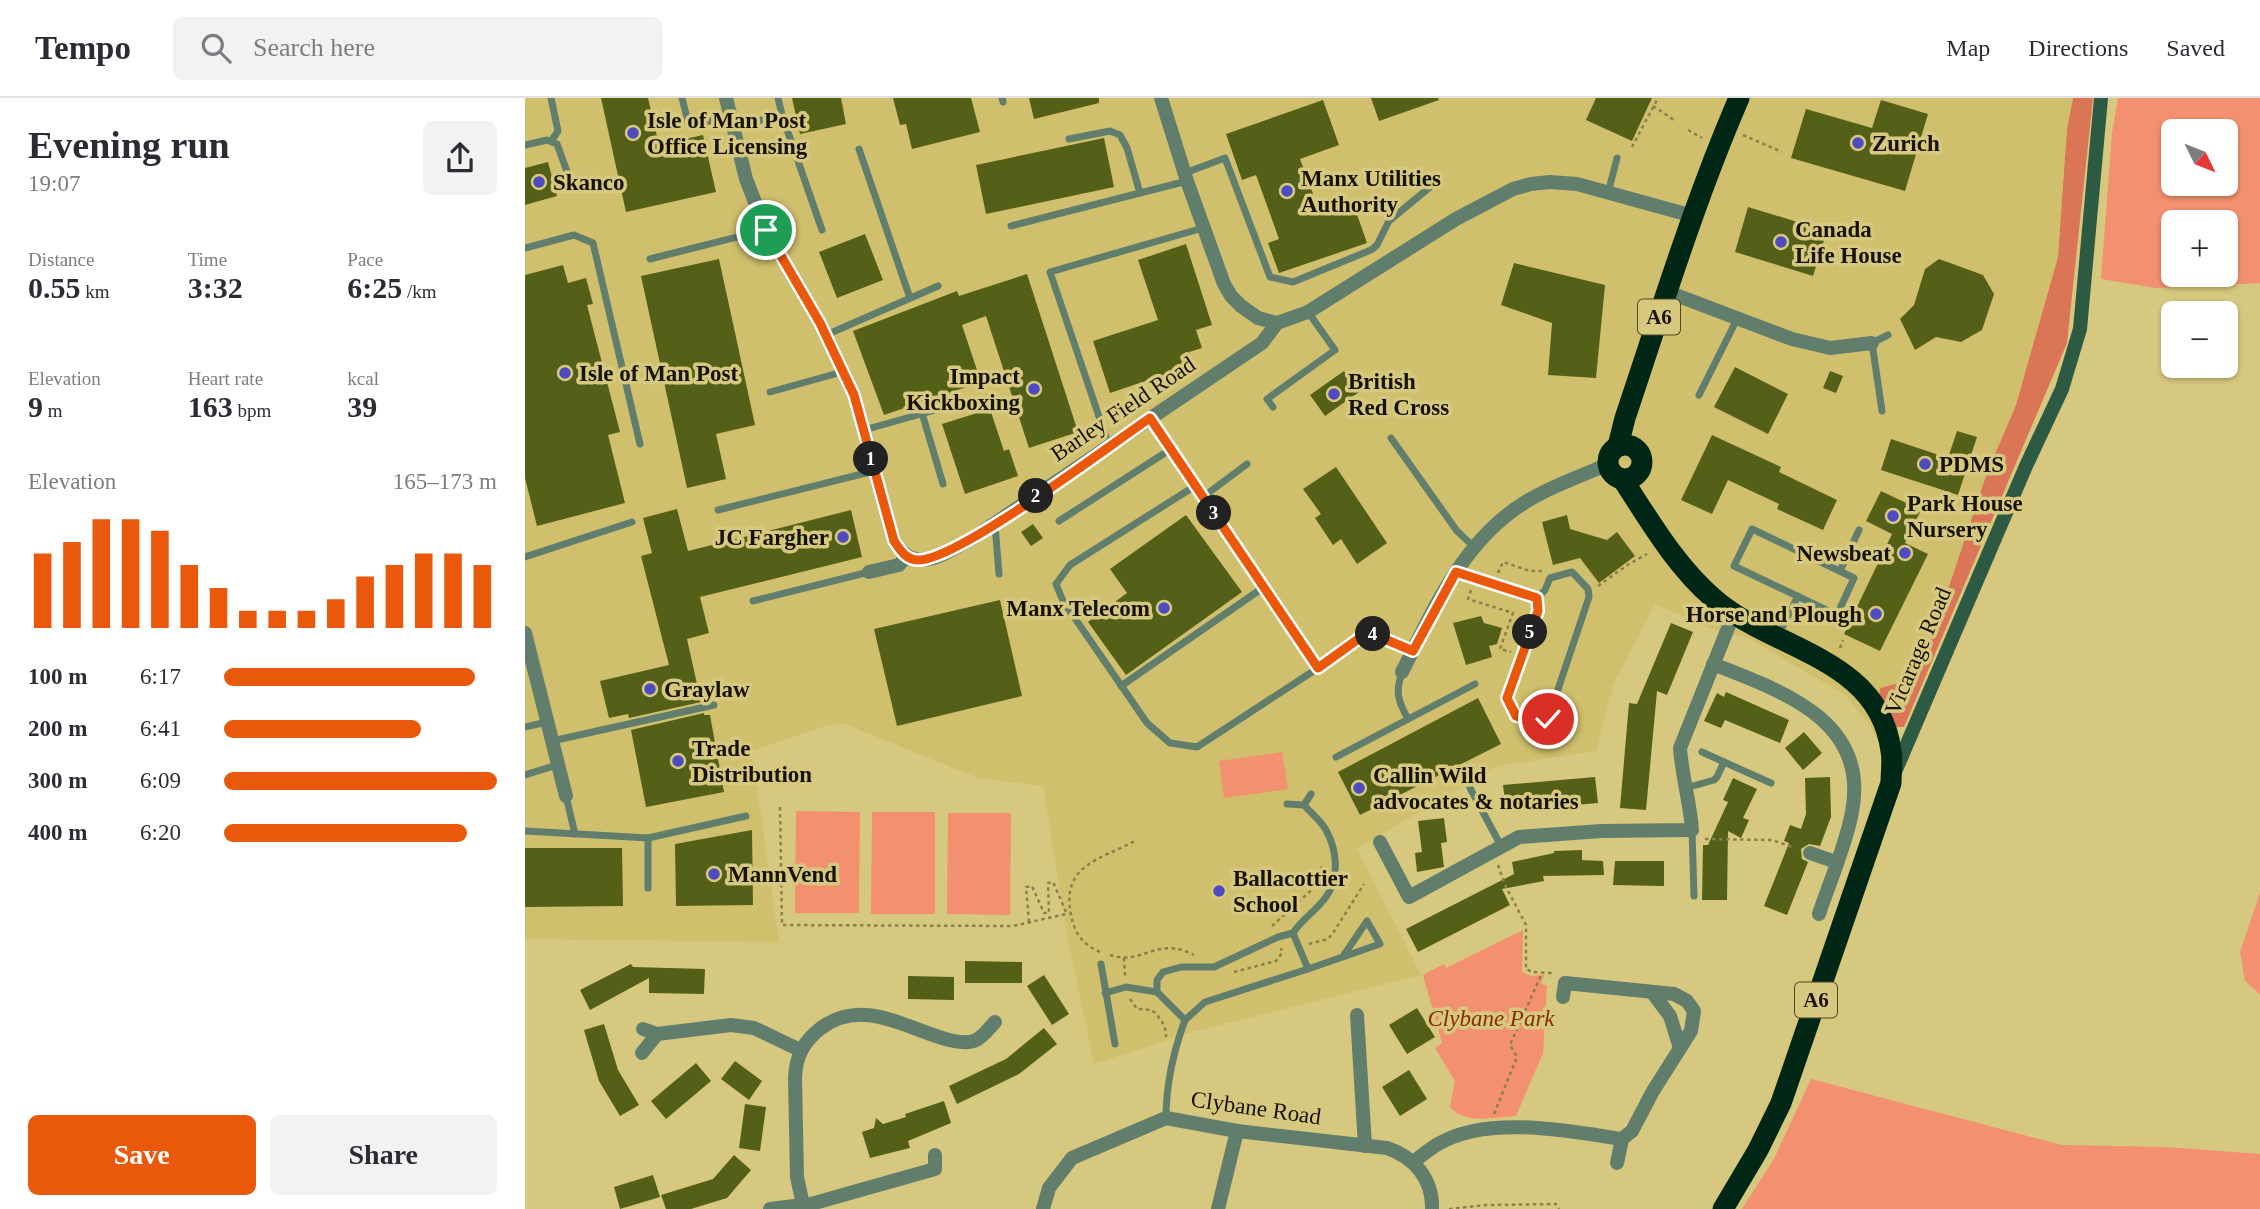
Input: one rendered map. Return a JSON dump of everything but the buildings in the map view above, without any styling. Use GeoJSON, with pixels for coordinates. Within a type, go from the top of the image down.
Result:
{"type":"FeatureCollection","features":[{"type":"Feature","properties":{"kind":"highway","name":"A6"},"geometry":{"type":"LineString","coordinates":[[1739,98],[1693,216],[1625,418],[1620,465],[1659,537],[1689,574],[1714,599],[1777,638],[1833,664],[1863,690],[1883,722],[1891,751],[1891,783]]}},
{"type":"Feature","properties":{"kind":"highway","name":"Vicarage Road"},"geometry":{"type":"LineString","coordinates":[[1723,1209],[1758,1150],[1781,1103],[1891,783]]}},
{"type":"Feature","properties":{"kind":"street"},"geometry":{"type":"LineString","coordinates":[[726,98],[747,179],[766,230],[826,335],[854,395],[894,541],[906,557],[899,565],[869,572]]}},
{"type":"Feature","properties":{"kind":"street"},"geometry":{"type":"LineString","coordinates":[[1161,98],[1203,228],[1231,296],[1258,318],[1277,323],[1308,312],[1456,219],[1513,189],[1531,184],[1577,184],[1693,216]]}},
{"type":"Feature","properties":{"kind":"street","name":"Vicarage Road"},"geometry":{"type":"LineString","coordinates":[[1891,783],[2066,377],[2080,329],[2101,98]]}},
{"type":"Feature","properties":{"kind":"street"},"geometry":{"type":"LineString","coordinates":[[1668,292],[1737,319],[1830,348],[1872,343]]}},
{"type":"Feature","properties":{"kind":"street","name":"Barley Field Road"},"geometry":{"type":"LineString","coordinates":[[906,557],[916,561],[943,554],[995,524],[1262,343],[1277,323]]}},
{"type":"Feature","properties":{"kind":"street"},"geometry":{"type":"LineString","coordinates":[[1402,672],[1456,572],[1473,546],[1501,519],[1545,490],[1586,474],[1620,465]]}},
{"type":"Feature","properties":{"kind":"street"},"geometry":{"type":"LineString","coordinates":[[1380,842],[1409,897],[1519,837],[1601,831],[1697,835],[1680,748],[1734,613]]}},
{"type":"Feature","properties":{"kind":"street"},"geometry":{"type":"LineString","coordinates":[[526,640],[566,796]]}},
{"type":"Feature","properties":{"kind":"street"},"geometry":{"type":"LineString","coordinates":[[1713,664],[1809,707],[1826,721],[1841,739],[1855,781],[1852,812],[1819,914]]}},
{"type":"Feature","properties":{"kind":"street"},"geometry":{"type":"LineString","coordinates":[[1810,853],[1836,862]]}},
{"type":"Feature","properties":{"kind":"street"},"geometry":{"type":"LineString","coordinates":[[1564,990],[1651,992],[1681,997],[1694,1011],[1691,1031],[1653,1091],[1632,1131],[1622,1139],[1617,1163]]}},
{"type":"Feature","properties":{"kind":"street"},"geometry":{"type":"LineString","coordinates":[[1651,992],[1670,1016],[1680,1048]]}},
{"type":"Feature","properties":{"kind":"street"},"geometry":{"type":"LineString","coordinates":[[804,1207],[797,1177],[795,1078],[800,1050],[809,1038],[828,1023],[846,1016],[862,1014],[881,1016],[935,1036],[961,1042],[976,1040],[995,1022]]}},
{"type":"Feature","properties":{"kind":"street"},"geometry":{"type":"LineString","coordinates":[[1357,1015],[1364,1146]]}},
{"type":"Feature","properties":{"kind":"street"},"geometry":{"type":"LineString","coordinates":[[642,1053],[650,1032],[731,1025],[754,1028],[800,1050]]}},
{"type":"Feature","properties":{"kind":"street","name":"Clybane Road"},"geometry":{"type":"LineString","coordinates":[[1044,1209],[1049,1188],[1072,1158],[1165,1118],[1237,1131],[1387,1148],[1403,1153],[1413,1162]]}},
{"type":"Feature","properties":{"kind":"street"},"geometry":{"type":"LineString","coordinates":[[1433,1209],[1429,1188],[1413,1162],[1440,1143],[1462,1134],[1492,1129],[1558,1129],[1622,1139]]}},
{"type":"Feature","properties":{"kind":"street"},"geometry":{"type":"LineString","coordinates":[[1218,1209],[1237,1131]]}},
{"type":"Feature","properties":{"kind":"street"},"geometry":{"type":"LineString","coordinates":[[770,1209],[804,1207],[937,1168]]}},
{"type":"Feature","properties":{"kind":"lane"},"geometry":{"type":"LineString","coordinates":[[525,145],[552,140],[558,131],[551,98]]}},
{"type":"Feature","properties":{"kind":"lane"},"geometry":{"type":"LineString","coordinates":[[682,98],[689,126],[782,115]]}},
{"type":"Feature","properties":{"kind":"lane"},"geometry":{"type":"LineString","coordinates":[[778,98],[822,230]]}},
{"type":"Feature","properties":{"kind":"lane"},"geometry":{"type":"LineString","coordinates":[[1069,139],[1110,131],[1120,135],[1127,148],[1140,193]]}},
{"type":"Feature","properties":{"kind":"lane"},"geometry":{"type":"LineString","coordinates":[[552,140],[561,149],[573,188]]}},
{"type":"Feature","properties":{"kind":"lane"},"geometry":{"type":"LineString","coordinates":[[859,149],[910,298]]}},
{"type":"Feature","properties":{"kind":"lane"},"geometry":{"type":"LineString","coordinates":[[1011,226],[1140,193],[1186,177],[1225,158],[1270,277],[1293,282],[1371,250],[1377,245],[1389,221],[1430,187]]}},
{"type":"Feature","properties":{"kind":"lane"},"geometry":{"type":"LineString","coordinates":[[1608,193],[1617,158]]}},
{"type":"Feature","properties":{"kind":"lane"},"geometry":{"type":"LineString","coordinates":[[1109,446],[1050,272],[1203,228]]}},
{"type":"Feature","properties":{"kind":"lane"},"geometry":{"type":"LineString","coordinates":[[650,259],[766,230]]}},
{"type":"Feature","properties":{"kind":"lane"},"geometry":{"type":"LineString","coordinates":[[525,248],[574,234],[593,243],[640,444]]}},
{"type":"Feature","properties":{"kind":"lane"},"geometry":{"type":"LineString","coordinates":[[826,335],[938,286]]}},
{"type":"Feature","properties":{"kind":"lane"},"geometry":{"type":"LineString","coordinates":[[1273,407],[1267,399],[1335,350],[1308,312]]}},
{"type":"Feature","properties":{"kind":"lane"},"geometry":{"type":"LineString","coordinates":[[1699,395],[1737,319]]}},
{"type":"Feature","properties":{"kind":"lane"},"geometry":{"type":"LineString","coordinates":[[1882,411],[1872,343],[1888,335]]}},
{"type":"Feature","properties":{"kind":"lane"},"geometry":{"type":"LineString","coordinates":[[770,392],[843,372]]}},
{"type":"Feature","properties":{"kind":"lane"},"geometry":{"type":"LineString","coordinates":[[863,430],[967,401]]}},
{"type":"Feature","properties":{"kind":"lane"},"geometry":{"type":"LineString","coordinates":[[922,413],[943,484]]}},
{"type":"Feature","properties":{"kind":"lane"},"geometry":{"type":"LineString","coordinates":[[1150,418],[1318,668]]}},
{"type":"Feature","properties":{"kind":"lane"},"geometry":{"type":"LineString","coordinates":[[1391,438],[1457,531],[1473,546]]}},
{"type":"Feature","properties":{"kind":"lane"},"geometry":{"type":"LineString","coordinates":[[1059,521],[1171,449]]}},
{"type":"Feature","properties":{"kind":"lane"},"geometry":{"type":"LineString","coordinates":[[1203,497],[1247,464]]}},
{"type":"Feature","properties":{"kind":"lane"},"geometry":{"type":"LineString","coordinates":[[718,510],[874,471]]}},
{"type":"Feature","properties":{"kind":"lane"},"geometry":{"type":"LineString","coordinates":[[1195,486],[1070,565],[1056,584],[1063,601],[1147,723],[1170,743],[1197,747],[1368,632],[1413,651]]}},
{"type":"Feature","properties":{"kind":"lane"},"geometry":{"type":"LineString","coordinates":[[525,558],[632,522]]}},
{"type":"Feature","properties":{"kind":"lane"},"geometry":{"type":"LineString","coordinates":[[995,524],[999,574]]}},
{"type":"Feature","properties":{"kind":"lane"},"geometry":{"type":"LineString","coordinates":[[1752,529],[1854,578],[1837,615],[1798,596],[1734,566],[1752,529]]}},
{"type":"Feature","properties":{"kind":"lane"},"geometry":{"type":"LineString","coordinates":[[1840,571],[1859,530]]}},
{"type":"Feature","properties":{"kind":"lane"},"geometry":{"type":"LineString","coordinates":[[753,601],[869,572]]}},
{"type":"Feature","properties":{"kind":"lane"},"geometry":{"type":"LineString","coordinates":[[1456,572],[1537,598]]}},
{"type":"Feature","properties":{"kind":"lane"},"geometry":{"type":"LineString","coordinates":[[1572,572],[1588,589],[1589,597],[1548,719],[1539,723],[1516,716],[1507,698],[1538,611],[1537,598],[1545,590],[1550,578],[1572,572]]}},
{"type":"Feature","properties":{"kind":"lane"},"geometry":{"type":"LineString","coordinates":[[1121,686],[1264,587]]}},
{"type":"Feature","properties":{"kind":"lane"},"geometry":{"type":"LineString","coordinates":[[1777,638],[1798,596]]}},
{"type":"Feature","properties":{"kind":"lane"},"geometry":{"type":"LineString","coordinates":[[1402,672],[1397,687],[1398,699],[1408,719]]}},
{"type":"Feature","properties":{"kind":"lane"},"geometry":{"type":"LineString","coordinates":[[1336,757],[1475,684]]}},
{"type":"Feature","properties":{"kind":"lane"},"geometry":{"type":"LineString","coordinates":[[551,742],[714,705]]}},
{"type":"Feature","properties":{"kind":"lane"},"geometry":{"type":"LineString","coordinates":[[525,727],[547,722]]}},
{"type":"Feature","properties":{"kind":"lane"},"geometry":{"type":"LineString","coordinates":[[1702,752],[1771,783]]}},
{"type":"Feature","properties":{"kind":"lane"},"geometry":{"type":"LineString","coordinates":[[1686,788],[1714,780],[1724,762]]}},
{"type":"Feature","properties":{"kind":"lane"},"geometry":{"type":"LineString","coordinates":[[525,775],[557,765]]}},
{"type":"Feature","properties":{"kind":"lane"},"geometry":{"type":"LineString","coordinates":[[1471,788],[1497,849]]}},
{"type":"Feature","properties":{"kind":"lane"},"geometry":{"type":"LineString","coordinates":[[1304,806],[1311,793]]}},
{"type":"Feature","properties":{"kind":"lane"},"geometry":{"type":"LineString","coordinates":[[566,796],[575,834]]}},
{"type":"Feature","properties":{"kind":"lane"},"geometry":{"type":"LineString","coordinates":[[1157,992],[1157,981],[1163,972],[1181,967],[1214,967],[1278,937],[1293,933],[1328,895],[1336,875],[1334,853],[1325,829],[1304,806],[1287,804]]}},
{"type":"Feature","properties":{"kind":"lane"},"geometry":{"type":"LineString","coordinates":[[525,831],[648,838],[746,816]]}},
{"type":"Feature","properties":{"kind":"lane"},"geometry":{"type":"LineString","coordinates":[[1694,896],[1697,835]]}},
{"type":"Feature","properties":{"kind":"lane"},"geometry":{"type":"LineString","coordinates":[[648,838],[648,888]]}},
{"type":"Feature","properties":{"kind":"lane"},"geometry":{"type":"LineString","coordinates":[[1165,1118],[1178,1043],[1185,1020],[1205,1002],[1380,944],[1367,921],[1344,955]]}},
{"type":"Feature","properties":{"kind":"lane"},"geometry":{"type":"LineString","coordinates":[[1293,933],[1308,969]]}},
{"type":"Feature","properties":{"kind":"lane"},"geometry":{"type":"LineString","coordinates":[[1101,964],[1115,1044]]}},
{"type":"Feature","properties":{"kind":"lane"},"geometry":{"type":"LineString","coordinates":[[1105,993],[1126,987],[1157,992],[1185,1020]]}},
{"type":"Feature","properties":{"kind":"path"},"geometry":{"type":"LineString","coordinates":[[1632,147],[1658,98]]}},
{"type":"Feature","properties":{"kind":"path"},"geometry":{"type":"LineString","coordinates":[[1652,106],[1674,120]]}},
{"type":"Feature","properties":{"kind":"path"},"geometry":{"type":"LineString","coordinates":[[1688,130],[1708,141]]}},
{"type":"Feature","properties":{"kind":"path"},"geometry":{"type":"LineString","coordinates":[[1736,132],[1782,152]]}},
{"type":"Feature","properties":{"kind":"path"},"geometry":{"type":"LineString","coordinates":[[1761,143],[1763,137]]}},
{"type":"Feature","properties":{"kind":"path"},"geometry":{"type":"LineString","coordinates":[[1462,586],[1471,589],[1468,599],[1513,613],[1500,649],[1522,655]]}},
{"type":"Feature","properties":{"kind":"path"},"geometry":{"type":"LineString","coordinates":[[1837,654],[1843,640]]}},
{"type":"Feature","properties":{"kind":"path"},"geometry":{"type":"LineString","coordinates":[[780,807],[782,925],[1013,926],[1068,914]]}},
{"type":"Feature","properties":{"kind":"path"},"geometry":{"type":"LineString","coordinates":[[1697,835],[1772,840],[1810,853]]}},
{"type":"Feature","properties":{"kind":"path"},"geometry":{"type":"LineString","coordinates":[[1068,914],[1070,884],[1079,872],[1093,861],[1135,841]]}},
{"type":"Feature","properties":{"kind":"path"},"geometry":{"type":"LineString","coordinates":[[1497,849],[1505,885],[1526,925],[1527,969],[1551,973],[1549,979],[1564,990]]}},
{"type":"Feature","properties":{"kind":"path"},"geometry":{"type":"LineString","coordinates":[[1266,930],[1318,884],[1323,865]]}},
{"type":"Feature","properties":{"kind":"path"},"geometry":{"type":"LineString","coordinates":[[1029,922],[1026,913],[1026,887],[1032,886],[1044,913],[1049,912],[1048,883],[1053,882],[1085,945],[1124,958],[1165,946],[1183,949],[1196,956]]}},
{"type":"Feature","properties":{"kind":"path"},"geometry":{"type":"LineString","coordinates":[[1282,953],[1328,939],[1364,884]]}},
{"type":"Feature","properties":{"kind":"path"},"geometry":{"type":"LineString","coordinates":[[1124,958],[1126,994],[1137,1009],[1152,1010],[1162,1021],[1166,1030],[1165,1046],[1178,1043]]}},
{"type":"Feature","properties":{"kind":"path"},"geometry":{"type":"LineString","coordinates":[[1492,1129],[1492,1117],[1517,1057],[1510,1045],[1542,972]]}},
{"type":"Feature","properties":{"kind":"path"},"geometry":{"type":"LineString","coordinates":[[1449,1209],[1486,1205],[1556,1204],[1559,1209]]}},
{"type":"Feature","properties":{"kind":"shaded area"},"geometry":{"type":"Polygon","coordinates":[[[525,98],[2073,98],[2067,129],[2058,257],[2016,405],[1987,473],[1927,652],[1899,683],[1881,747],[1868,723],[1845,695],[1748,638],[1717,631],[1655,604],[1614,683],[1596,751],[1497,766],[1357,849],[1421,975],[1191,1032],[1094,1064],[1067,934],[1043,786],[978,778],[845,724],[828,725],[752,751],[779,942],[525,939],[525,98]]]}},
{"type":"Feature","properties":{"kind":"shaded area"},"geometry":{"type":"Polygon","coordinates":[[[2073,98],[2093,98],[2067,343],[1904,727],[1895,727],[1879,699],[1880,688],[1899,683],[1927,652],[1987,473],[2016,405],[2058,257],[2067,129],[2073,98]]]}},
{"type":"Feature","properties":{"kind":"green space"},"geometry":{"type":"Polygon","coordinates":[[[2118,98],[2260,98],[2260,283],[2238,284],[2238,210],[2161,210],[2161,287],[2177,287],[2156,288],[2101,279],[2112,133],[2118,98]]]}},
{"type":"Feature","properties":{"kind":"green space"},"geometry":{"type":"Polygon","coordinates":[[[1282,752],[1288,789],[1224,798],[1219,761],[1282,752]]]}},
{"type":"Feature","properties":{"kind":"green space"},"geometry":{"type":"Polygon","coordinates":[[[796,811],[860,812],[859,913],[795,913],[796,811]]]}},
{"type":"Feature","properties":{"kind":"green space"},"geometry":{"type":"Polygon","coordinates":[[[872,812],[935,812],[935,914],[871,914],[872,812]]]}},
{"type":"Feature","properties":{"kind":"green space"},"geometry":{"type":"Polygon","coordinates":[[[948,813],[1011,813],[1010,915],[947,914],[948,813]]]}},
{"type":"Feature","properties":{"kind":"green space"},"geometry":{"type":"Polygon","coordinates":[[[2260,893],[2260,994],[2245,981],[2240,952],[2260,893]]]}},
{"type":"Feature","properties":{"kind":"green space","name":"Clybane Park"},"geometry":{"type":"Polygon","coordinates":[[[1523,930],[1522,972],[1531,976],[1544,975],[1541,984],[1547,985],[1543,1053],[1516,1116],[1480,1119],[1464,1116],[1450,1107],[1455,1081],[1435,1048],[1442,1043],[1423,975],[1444,964],[1446,968],[1523,930]]]}},
{"type":"Feature","properties":{"kind":"green space"},"geometry":{"type":"Polygon","coordinates":[[[1811,1079],[2062,1145],[2166,1147],[2260,1154],[2260,1209],[1742,1209],[1774,1159],[1811,1079]]]}},
{"type":"Feature","properties":{"kind":"place","name":"Isle of Man Post Office Licensing"},"geometry":{"type":"Point","coordinates":[633,133]}},
{"type":"Feature","properties":{"kind":"place","name":"Zurich"},"geometry":{"type":"Point","coordinates":[1858,143]}},
{"type":"Feature","properties":{"kind":"place","name":"Skanco"},"geometry":{"type":"Point","coordinates":[539,182]}},
{"type":"Feature","properties":{"kind":"place","name":"Manx Utilities Authority"},"geometry":{"type":"Point","coordinates":[1287,191]}},
{"type":"Feature","properties":{"kind":"place","name":"Canada Life House"},"geometry":{"type":"Point","coordinates":[1781,242]}},
{"type":"Feature","properties":{"kind":"place","name":"Isle of Man Post"},"geometry":{"type":"Point","coordinates":[565,373]}},
{"type":"Feature","properties":{"kind":"place","name":"Impact Kickboxing"},"geometry":{"type":"Point","coordinates":[1034,389]}},
{"type":"Feature","properties":{"kind":"place","name":"British Red Cross"},"geometry":{"type":"Point","coordinates":[1334,394]}},
{"type":"Feature","properties":{"kind":"place","name":"PDMS"},"geometry":{"type":"Point","coordinates":[1925,464]}},
{"type":"Feature","properties":{"kind":"place","name":"Park House Nursery"},"geometry":{"type":"Point","coordinates":[1893,516]}},
{"type":"Feature","properties":{"kind":"place","name":"JC Fargher"},"geometry":{"type":"Point","coordinates":[843,537]}},
{"type":"Feature","properties":{"kind":"place","name":"Newsbeat"},"geometry":{"type":"Point","coordinates":[1905,553]}},
{"type":"Feature","properties":{"kind":"place","name":"Manx Telecom"},"geometry":{"type":"Point","coordinates":[1164,608]}},
{"type":"Feature","properties":{"kind":"place","name":"Horse and Plough"},"geometry":{"type":"Point","coordinates":[1876,614]}},
{"type":"Feature","properties":{"kind":"place","name":"Graylaw"},"geometry":{"type":"Point","coordinates":[650,689]}},
{"type":"Feature","properties":{"kind":"place","name":"Trade Distribution"},"geometry":{"type":"Point","coordinates":[678,761]}},
{"type":"Feature","properties":{"kind":"place","name":"Callin Wild advocates & notaries"},"geometry":{"type":"Point","coordinates":[1359,788]}},
{"type":"Feature","properties":{"kind":"place","name":"MannVend"},"geometry":{"type":"Point","coordinates":[714,874]}},
{"type":"Feature","properties":{"kind":"place","name":"Ballacottier School"},"geometry":{"type":"Point","coordinates":[1219,891]}},
{"type":"Feature","properties":{"kind":"route"},"geometry":{"type":"LineString","coordinates":[[766,230],[820,323],[854,395],[894,541],[906,557],[916,561],[928,559],[973,538],[1150,418],[1318,668],[1368,632],[1413,651],[1456,572],[1537,598],[1538,611],[1507,698],[1516,716],[1539,723],[1548,719]]}}]}
